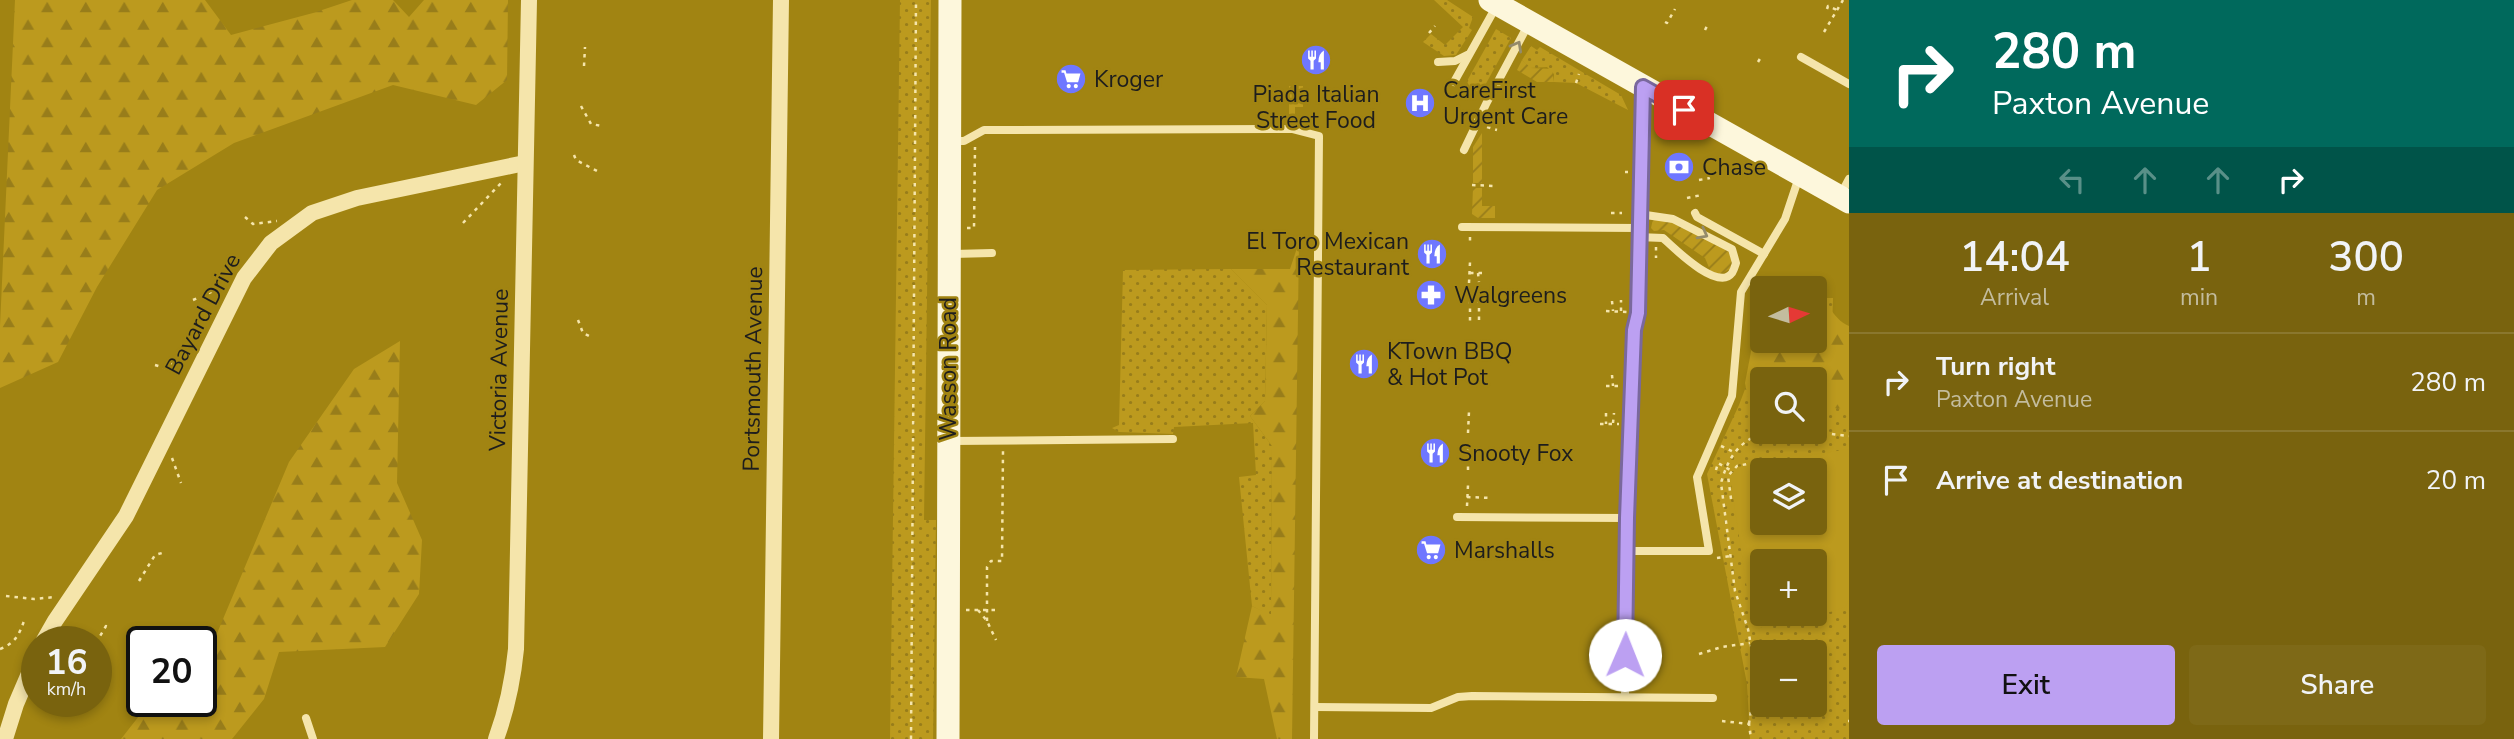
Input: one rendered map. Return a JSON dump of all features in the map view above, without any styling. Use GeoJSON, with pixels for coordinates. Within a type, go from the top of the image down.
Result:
{"type":"FeatureCollection","features":[{"type":"Feature","properties":{"kind":"street","name":"Victoria Avenue"},"geometry":{"type":"LineString","coordinates":[[496,739],[508,701],[516,649],[529,0]]}},
{"type":"Feature","properties":{"kind":"street","name":"Portsmouth Avenue"},"geometry":{"type":"LineString","coordinates":[[771,739],[780,0]]}},
{"type":"Feature","properties":{"kind":"street","name":"Wasson Road"},"geometry":{"type":"LineString","coordinates":[[948,739],[950,0]]}},
{"type":"Feature","properties":{"kind":"street"},"geometry":{"type":"LineString","coordinates":[[1496,1],[1530,23],[1800,175],[1846,192]]}},
{"type":"Feature","properties":{"kind":"street","name":"Bayard Drive"},"geometry":{"type":"LineString","coordinates":[[52,626],[126,516],[244,278],[271,243],[312,213],[357,198],[525,163]]}},
{"type":"Feature","properties":{"kind":"street"},"geometry":{"type":"LineString","coordinates":[[5,739],[21,697]]}},
{"type":"Feature","properties":{"kind":"lane"},"geometry":{"type":"LineString","coordinates":[[1454,82],[1496,1]]}},
{"type":"Feature","properties":{"kind":"lane"},"geometry":{"type":"LineString","coordinates":[[1464,150],[1530,23]]}},
{"type":"Feature","properties":{"kind":"lane"},"geometry":{"type":"LineString","coordinates":[[1438,62],[1455,61],[1470,53]]}},
{"type":"Feature","properties":{"kind":"lane"},"geometry":{"type":"LineString","coordinates":[[1801,57],[1849,84]]}},
{"type":"Feature","properties":{"kind":"lane"},"geometry":{"type":"LineString","coordinates":[[1625,697],[1626,551],[1634,330],[1638,313],[1643,87]]}},
{"type":"Feature","properties":{"kind":"lane"},"geometry":{"type":"LineString","coordinates":[[949,141],[964,141],[984,131],[1292,129],[1319,136],[1314,739]]}},
{"type":"Feature","properties":{"kind":"lane"},"geometry":{"type":"LineString","coordinates":[[1626,551],[1709,551],[1697,477],[1732,396],[1741,292],[1785,219],[1800,175]]}},
{"type":"Feature","properties":{"kind":"lane"},"geometry":{"type":"LineString","coordinates":[[1695,213],[1697,217],[1764,254]]}},
{"type":"Feature","properties":{"kind":"lane"},"geometry":{"type":"LineString","coordinates":[[1462,227],[1638,232],[1663,237],[1683,256],[1717,278],[1726,278],[1732,273],[1736,262],[1732,249],[1673,219],[1639,214]]}},
{"type":"Feature","properties":{"kind":"lane"},"geometry":{"type":"LineString","coordinates":[[948,254],[992,253]]}},
{"type":"Feature","properties":{"kind":"lane"},"geometry":{"type":"LineString","coordinates":[[948,441],[1173,439]]}},
{"type":"Feature","properties":{"kind":"lane"},"geometry":{"type":"LineString","coordinates":[[1457,517],[1627,518]]}},
{"type":"Feature","properties":{"kind":"lane"},"geometry":{"type":"LineString","coordinates":[[1315,707],[1431,708],[1458,697],[1472,696],[1713,698]]}},
{"type":"Feature","properties":{"kind":"lane"},"geometry":{"type":"LineString","coordinates":[[306,718],[313,739]]}},
{"type":"Feature","properties":{"kind":"path"},"geometry":{"type":"LineString","coordinates":[[911,739],[916,0]]}},
{"type":"Feature","properties":{"kind":"path"},"geometry":{"type":"LineString","coordinates":[[1824,32],[1843,0]]}},
{"type":"Feature","properties":{"kind":"path"},"geometry":{"type":"LineString","coordinates":[[1827,9],[1828,6],[1837,10]]}},
{"type":"Feature","properties":{"kind":"path"},"geometry":{"type":"LineString","coordinates":[[1665,22],[1667,23],[1675,9]]}},
{"type":"Feature","properties":{"kind":"path"},"geometry":{"type":"LineString","coordinates":[[1429,33],[1435,26]]}},
{"type":"Feature","properties":{"kind":"path"},"geometry":{"type":"LineString","coordinates":[[584,66],[585,47]]}},
{"type":"Feature","properties":{"kind":"path"},"geometry":{"type":"LineString","coordinates":[[1758,62],[1761,57]]}},
{"type":"Feature","properties":{"kind":"path"},"geometry":{"type":"LineString","coordinates":[[1576,83],[1579,74]]}},
{"type":"Feature","properties":{"kind":"path"},"geometry":{"type":"LineString","coordinates":[[581,106],[592,124],[602,126]]}},
{"type":"Feature","properties":{"kind":"path"},"geometry":{"type":"LineString","coordinates":[[1485,126],[1497,130]]}},
{"type":"Feature","properties":{"kind":"path"},"geometry":{"type":"LineString","coordinates":[[964,228],[974,228],[975,144]]}},
{"type":"Feature","properties":{"kind":"path"},"geometry":{"type":"LineString","coordinates":[[574,155],[576,160],[597,171]]}},
{"type":"Feature","properties":{"kind":"path"},"geometry":{"type":"LineString","coordinates":[[463,223],[506,177]]}},
{"type":"Feature","properties":{"kind":"path"},"geometry":{"type":"LineString","coordinates":[[1699,180],[1710,178]]}},
{"type":"Feature","properties":{"kind":"path"},"geometry":{"type":"LineString","coordinates":[[1472,186],[1495,187]]}},
{"type":"Feature","properties":{"kind":"path"},"geometry":{"type":"LineString","coordinates":[[1687,198],[1702,195]]}},
{"type":"Feature","properties":{"kind":"path"},"geometry":{"type":"LineString","coordinates":[[1611,213],[1622,213]]}},
{"type":"Feature","properties":{"kind":"path"},"geometry":{"type":"LineString","coordinates":[[245,217],[253,223],[284,220]]}},
{"type":"Feature","properties":{"kind":"path"},"geometry":{"type":"LineString","coordinates":[[1469,283],[1470,262]]}},
{"type":"Feature","properties":{"kind":"path"},"geometry":{"type":"LineString","coordinates":[[1470,273],[1486,273]]}},
{"type":"Feature","properties":{"kind":"path"},"geometry":{"type":"LineString","coordinates":[[1478,273],[1479,282]]}},
{"type":"Feature","properties":{"kind":"path"},"geometry":{"type":"LineString","coordinates":[[193,300],[218,286]]}},
{"type":"Feature","properties":{"kind":"path"},"geometry":{"type":"LineString","coordinates":[[1479,299],[1479,320]]}},
{"type":"Feature","properties":{"kind":"path"},"geometry":{"type":"LineString","coordinates":[[1469,300],[1469,323]]}},
{"type":"Feature","properties":{"kind":"path"},"geometry":{"type":"LineString","coordinates":[[1621,300],[1621,312]]}},
{"type":"Feature","properties":{"kind":"path"},"geometry":{"type":"LineString","coordinates":[[1612,301],[1612,311]]}},
{"type":"Feature","properties":{"kind":"path"},"geometry":{"type":"LineString","coordinates":[[1470,310],[1479,310]]}},
{"type":"Feature","properties":{"kind":"path"},"geometry":{"type":"LineString","coordinates":[[1606,311],[1627,312]]}},
{"type":"Feature","properties":{"kind":"path"},"geometry":{"type":"LineString","coordinates":[[578,320],[583,333],[593,338]]}},
{"type":"Feature","properties":{"kind":"path"},"geometry":{"type":"LineString","coordinates":[[155,365],[164,368],[187,351]]}},
{"type":"Feature","properties":{"kind":"path"},"geometry":{"type":"LineString","coordinates":[[1612,375],[1612,386]]}},
{"type":"Feature","properties":{"kind":"path"},"geometry":{"type":"LineString","coordinates":[[1606,386],[1623,386]]}},
{"type":"Feature","properties":{"kind":"path"},"geometry":{"type":"LineString","coordinates":[[1468,433],[1469,411]]}},
{"type":"Feature","properties":{"kind":"path"},"geometry":{"type":"LineString","coordinates":[[1606,413],[1606,424]]}},
{"type":"Feature","properties":{"kind":"path"},"geometry":{"type":"LineString","coordinates":[[1613,424],[1614,413]]}},
{"type":"Feature","properties":{"kind":"path"},"geometry":{"type":"LineString","coordinates":[[1600,424],[1622,424]]}},
{"type":"Feature","properties":{"kind":"path"},"geometry":{"type":"LineString","coordinates":[[1827,433],[1849,436]]}},
{"type":"Feature","properties":{"kind":"path"},"geometry":{"type":"LineString","coordinates":[[1699,654],[1750,643],[1735,591],[1721,483],[1734,452],[1743,442],[1750,439]]}},
{"type":"Feature","properties":{"kind":"path"},"geometry":{"type":"LineString","coordinates":[[987,621],[988,567],[991,561],[1002,561],[1003,440]]}},
{"type":"Feature","properties":{"kind":"path"},"geometry":{"type":"LineString","coordinates":[[1713,442],[1734,452]]}},
{"type":"Feature","properties":{"kind":"path"},"geometry":{"type":"LineString","coordinates":[[1468,448],[1468,470]]}},
{"type":"Feature","properties":{"kind":"path"},"geometry":{"type":"LineString","coordinates":[[168,453],[174,461],[181,483]]}},
{"type":"Feature","properties":{"kind":"path"},"geometry":{"type":"LineString","coordinates":[[1716,470],[1718,463],[1732,471]]}},
{"type":"Feature","properties":{"kind":"path"},"geometry":{"type":"LineString","coordinates":[[1731,499],[1728,476],[1737,466],[1750,463]]}},
{"type":"Feature","properties":{"kind":"path"},"geometry":{"type":"LineString","coordinates":[[1467,508],[1468,485]]}},
{"type":"Feature","properties":{"kind":"path"},"geometry":{"type":"LineString","coordinates":[[1467,497],[1491,498]]}},
{"type":"Feature","properties":{"kind":"path"},"geometry":{"type":"LineString","coordinates":[[1475,497],[1475,507]]}},
{"type":"Feature","properties":{"kind":"path"},"geometry":{"type":"LineString","coordinates":[[1484,497],[1484,507]]}},
{"type":"Feature","properties":{"kind":"path"},"geometry":{"type":"LineString","coordinates":[[139,581],[155,555],[162,553]]}},
{"type":"Feature","properties":{"kind":"path"},"geometry":{"type":"LineString","coordinates":[[6,596],[34,599],[58,597]]}},
{"type":"Feature","properties":{"kind":"path"},"geometry":{"type":"LineString","coordinates":[[963,610],[996,610]]}},
{"type":"Feature","properties":{"kind":"path"},"geometry":{"type":"LineString","coordinates":[[978,610],[996,640]]}},
{"type":"Feature","properties":{"kind":"path"},"geometry":{"type":"LineString","coordinates":[[0,649],[11,645],[20,634],[25,618]]}},
{"type":"Feature","properties":{"kind":"path"},"geometry":{"type":"LineString","coordinates":[[1750,717],[1751,739]]}},
{"type":"Feature","properties":{"kind":"path"},"geometry":{"type":"LineString","coordinates":[[1722,721],[1749,724]]}},
{"type":"Feature","properties":{"kind":"green space"},"geometry":{"type":"Polygon","coordinates":[[[15,0],[205,0],[231,35],[352,0],[393,0],[409,17],[424,0],[508,0],[507,80],[476,105],[393,85],[234,143],[157,190],[97,287],[58,362],[0,388],[0,326],[15,0]]]}},
{"type":"Feature","properties":{"kind":"green space"},"geometry":{"type":"Polygon","coordinates":[[[900,0],[931,0],[924,520],[936,520],[933,739],[890,739],[900,0]]]}},
{"type":"Feature","properties":{"kind":"green space"},"geometry":{"type":"Polygon","coordinates":[[[1434,0],[1447,0],[1473,17],[1469,28],[1472,30],[1456,55],[1444,56],[1423,42],[1431,34],[1445,45],[1463,27],[1434,0]]]}},
{"type":"Feature","properties":{"kind":"green space"},"geometry":{"type":"Polygon","coordinates":[[[1496,29],[1511,38],[1483,89],[1471,91],[1467,81],[1496,29]]]}},
{"type":"Feature","properties":{"kind":"green space"},"geometry":{"type":"Polygon","coordinates":[[[1531,46],[1537,50],[1540,47],[1621,95],[1628,110],[1576,83],[1554,82],[1554,74],[1547,67],[1530,68],[1522,60],[1531,46]]]}},
{"type":"Feature","properties":{"kind":"green space"},"geometry":{"type":"Polygon","coordinates":[[[1522,60],[1531,68],[1552,69],[1554,82],[1537,82],[1517,70],[1522,60]]]}},
{"type":"Feature","properties":{"kind":"green space"},"geometry":{"type":"Polygon","coordinates":[[[1289,86],[1303,86],[1303,107],[1295,107],[1295,114],[1289,114],[1289,86]]]}},
{"type":"Feature","properties":{"kind":"green space"},"geometry":{"type":"Polygon","coordinates":[[[1482,133],[1482,183],[1473,183],[1473,147],[1482,133]]]}},
{"type":"Feature","properties":{"kind":"green space"},"geometry":{"type":"Polygon","coordinates":[[[1473,188],[1482,188],[1482,206],[1495,206],[1495,218],[1478,218],[1472,214],[1473,188]]]}},
{"type":"Feature","properties":{"kind":"green space"},"geometry":{"type":"Polygon","coordinates":[[[1653,219],[1668,219],[1729,251],[1732,263],[1730,269],[1718,275],[1710,270],[1705,258],[1664,230],[1654,231],[1651,228],[1653,219]]]}},
{"type":"Feature","properties":{"kind":"green space"},"geometry":{"type":"Polygon","coordinates":[[[1299,242],[1292,739],[1277,739],[1264,679],[1236,677],[1252,606],[1271,615],[1272,446],[1250,416],[1265,401],[1267,305],[1231,269],[1290,269],[1299,242]]]}},
{"type":"Feature","properties":{"kind":"green space"},"geometry":{"type":"Polygon","coordinates":[[[1231,269],[1267,305],[1265,401],[1250,416],[1272,446],[1271,616],[1252,606],[1239,477],[1256,475],[1253,423],[1174,427],[1173,434],[1119,432],[1112,428],[1119,425],[1123,270],[1231,269]]]}},
{"type":"Feature","properties":{"kind":"green space"},"geometry":{"type":"Polygon","coordinates":[[[1827,298],[1833,298],[1832,328],[1849,337],[1849,739],[1750,739],[1747,684],[1707,474],[1750,376],[1750,444],[1827,444],[1827,367],[1753,367],[1758,354],[1827,354],[1827,298]]]}},
{"type":"Feature","properties":{"kind":"green space"},"geometry":{"type":"Polygon","coordinates":[[[1827,304],[1849,326],[1849,409],[1827,408],[1827,367],[1750,367],[1750,401],[1745,383],[1751,354],[1827,354],[1827,304]]]}},
{"type":"Feature","properties":{"kind":"green space"},"geometry":{"type":"Polygon","coordinates":[[[400,341],[397,483],[422,540],[419,594],[385,647],[279,652],[264,699],[232,739],[121,739],[138,717],[217,717],[217,633],[289,462],[354,369],[400,341]]]}},
{"type":"Feature","properties":{"kind":"green space"},"geometry":{"type":"Polygon","coordinates":[[[1849,449],[1849,600],[1845,607],[1827,613],[1827,549],[1750,549],[1750,609],[1730,477],[1737,467],[1750,465],[1750,535],[1827,535],[1827,458],[1793,458],[1849,449]]]}},
{"type":"Feature","properties":{"kind":"green space"},"geometry":{"type":"Polygon","coordinates":[[[1753,626],[1775,626],[1753,629],[1753,626]]]}},
{"type":"Feature","properties":{"kind":"place","name":"Piada Italian Street Food"},"geometry":{"type":"Point","coordinates":[1316,60]}},
{"type":"Feature","properties":{"kind":"place","name":"Kroger"},"geometry":{"type":"Point","coordinates":[1071,79]}},
{"type":"Feature","properties":{"kind":"place","name":"CareFirst Urgent Care"},"geometry":{"type":"Point","coordinates":[1420,103]}},
{"type":"Feature","properties":{"kind":"place","name":"Chase"},"geometry":{"type":"Point","coordinates":[1679,167]}},
{"type":"Feature","properties":{"kind":"place","name":"El Toro Mexican Restaurant"},"geometry":{"type":"Point","coordinates":[1432,254]}},
{"type":"Feature","properties":{"kind":"place","name":"Walgreens"},"geometry":{"type":"Point","coordinates":[1431,295]}},
{"type":"Feature","properties":{"kind":"place","name":"KTown BBQ & Hot Pot"},"geometry":{"type":"Point","coordinates":[1364,364]}},
{"type":"Feature","properties":{"kind":"place","name":"Snooty Fox"},"geometry":{"type":"Point","coordinates":[1435,453]}},
{"type":"Feature","properties":{"kind":"place","name":"Marshalls"},"geometry":{"type":"Point","coordinates":[1431,550]}},
{"type":"Feature","properties":{"kind":"route"},"geometry":{"type":"LineString","coordinates":[[1625,655],[1627,518],[1634,330],[1638,313],[1637,256],[1643,87],[1684,110]]}}]}
